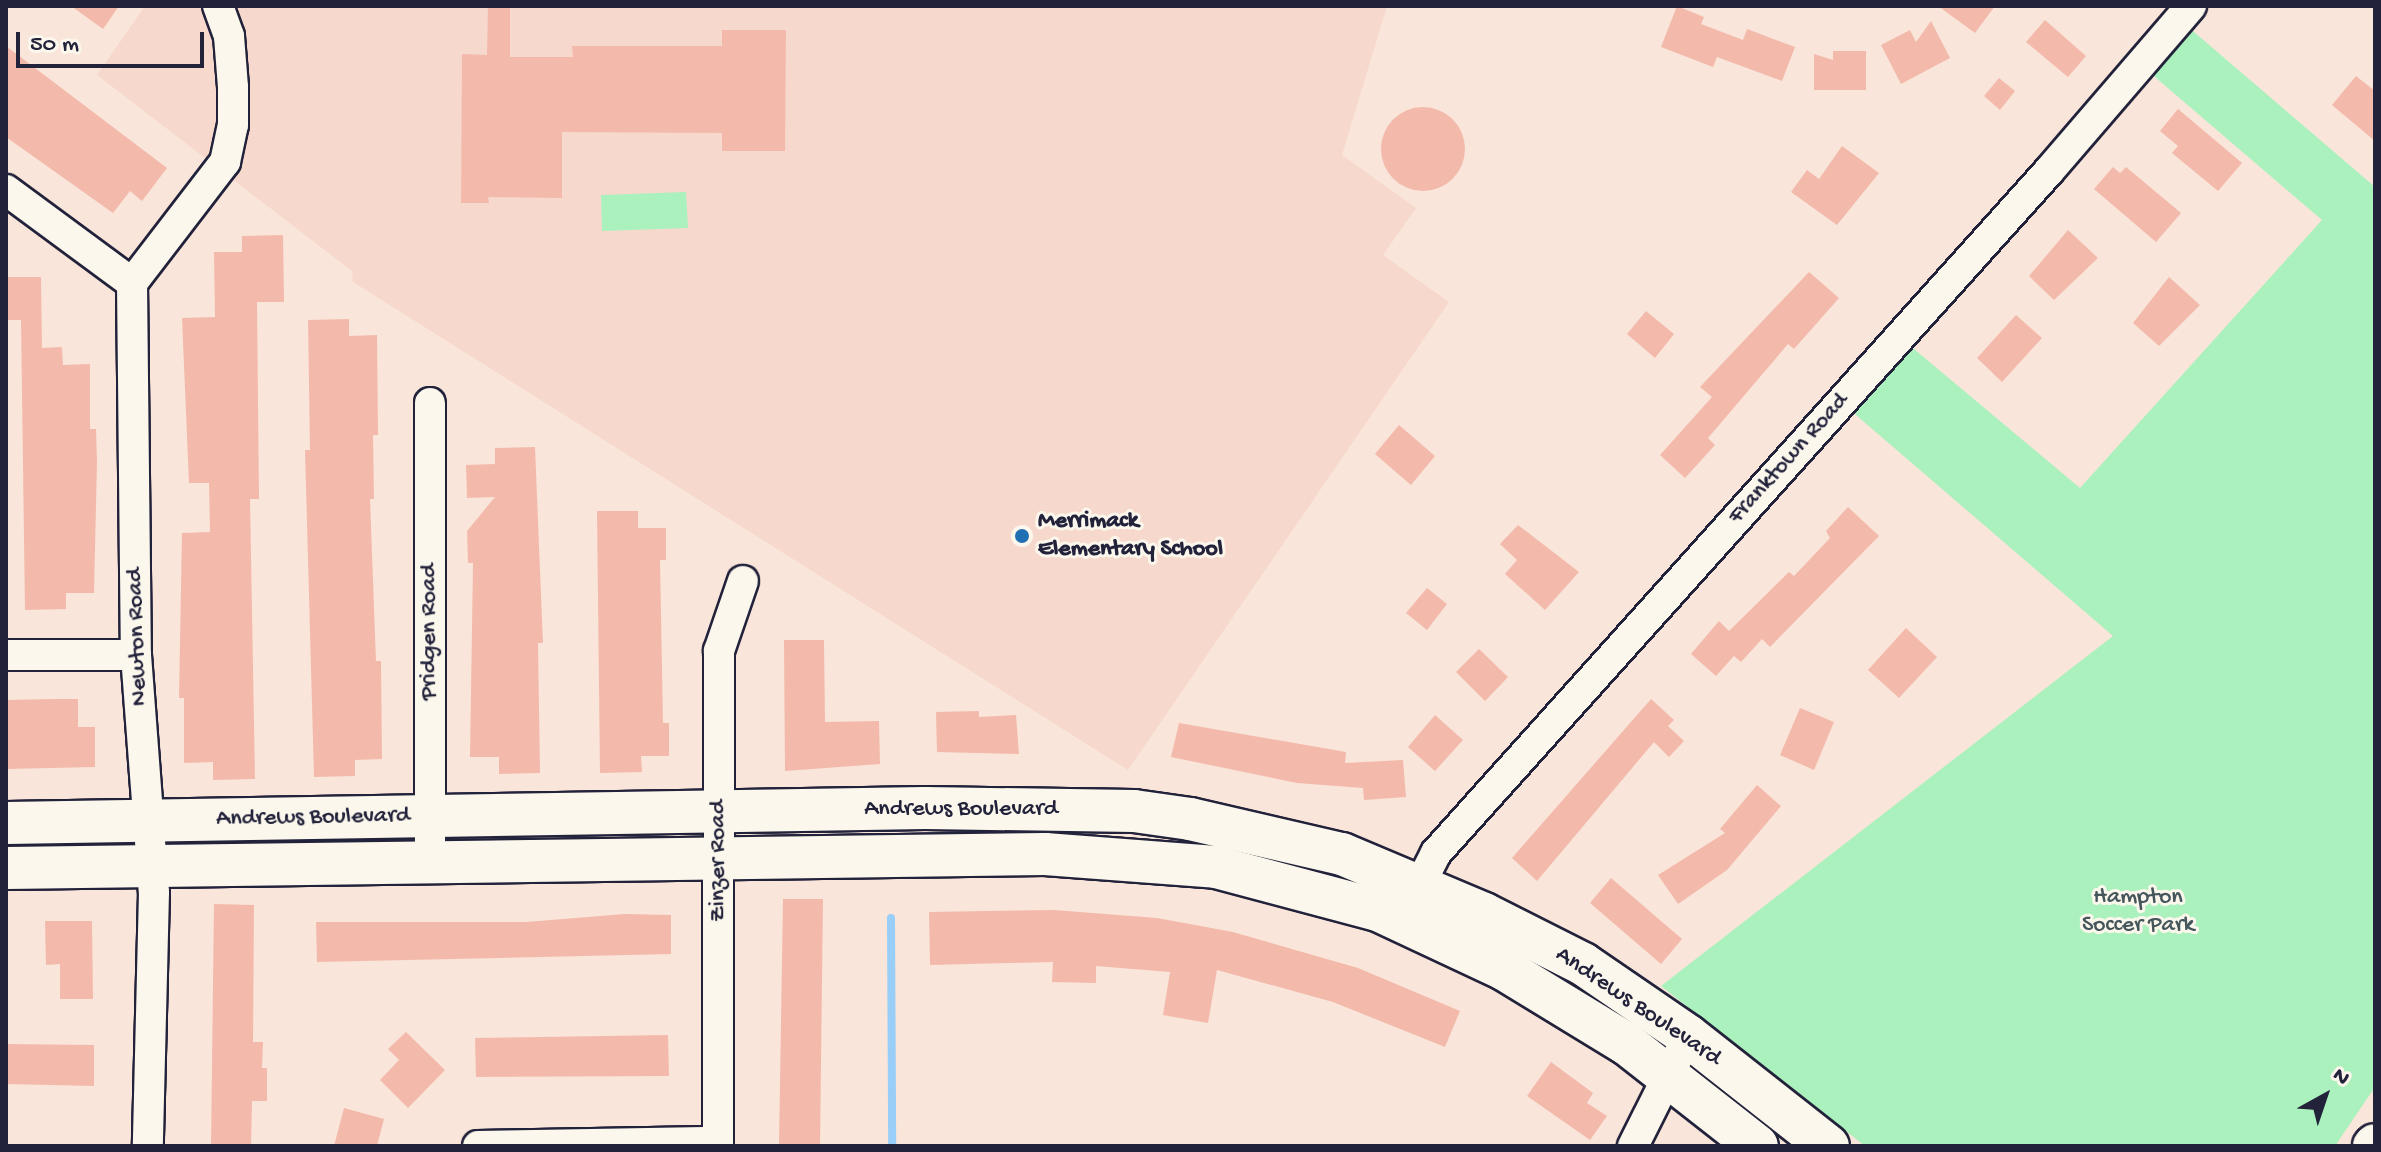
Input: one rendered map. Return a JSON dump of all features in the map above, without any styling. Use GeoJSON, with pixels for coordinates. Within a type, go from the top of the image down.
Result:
{"type":"FeatureCollection","features":[{"type":"Feature","properties":{"kind":"street"},"geometry":{"type":"LineString","coordinates":[[6,190],[132,283],[225,162],[233,125],[233,87],[229,36],[218,6]]}},
{"type":"Feature","properties":{"kind":"street","name":"Franktown Road"},"geometry":{"type":"LineString","coordinates":[[1411,903],[1436,853],[2049,171],[2191,6]]}},
{"type":"Feature","properties":{"kind":"street","name":"Newton Road"},"geometry":{"type":"LineString","coordinates":[[132,283],[136,655],[152,866],[148,1146]]}},
{"type":"Feature","properties":{"kind":"street","name":"Pridgen Road"},"geometry":{"type":"LineString","coordinates":[[430,403],[430,861]]}},
{"type":"Feature","properties":{"kind":"street","name":"Zinzer Road"},"geometry":{"type":"LineString","coordinates":[[718,1144],[719,651],[743,581]]}},
{"type":"Feature","properties":{"kind":"street"},"geometry":{"type":"LineString","coordinates":[[6,655],[136,655]]}},
{"type":"Feature","properties":{"kind":"street","name":"Andrews Boulevard"},"geometry":{"type":"LineString","coordinates":[[6,823],[429,815],[1134,811],[1260,833],[1342,854],[1667,1074],[1757,1146]]}},
{"type":"Feature","properties":{"kind":"street","name":"Andrews Boulevard"},"geometry":{"type":"LineString","coordinates":[[6,868],[1045,854],[1156,859],[1411,903],[1583,964],[1688,1036],[1828,1146]]}},
{"type":"Feature","properties":{"kind":"street"},"geometry":{"type":"LineString","coordinates":[[1633,1146],[1688,1036]]}},
{"type":"Feature","properties":{"kind":"street"},"geometry":{"type":"LineString","coordinates":[[478,1146],[718,1144]]}},
{"type":"Feature","properties":{"kind":"shaded area","name":"Merrimack Elementary School"},"geometry":{"type":"Polygon","coordinates":[[[145,6],[1387,6],[1342,155],[1416,208],[1383,255],[1449,302],[1128,770],[353,282],[352,271],[97,75],[145,6]]]}},
{"type":"Feature","properties":{"kind":"green space","name":"Hampton Soccer Park"},"geometry":{"type":"Polygon","coordinates":[[[2187,26],[2375,187],[2375,1087],[2335,1146],[1865,1146],[1661,986],[2113,636],[1849,409],[1908,344],[2080,488],[2322,220],[2148,71],[2187,26]]]}},
{"type":"Feature","properties":{"kind":"green space"},"geometry":{"type":"Polygon","coordinates":[[[686,192],[688,228],[602,231],[601,195],[686,192]]]}},
{"type":"Feature","properties":{"kind":"building"},"geometry":{"type":"Polygon","coordinates":[[[71,6],[119,6],[103,29],[71,6]]]}},
{"type":"Feature","properties":{"kind":"building"},"geometry":{"type":"Polygon","coordinates":[[[488,6],[510,6],[510,57],[573,57],[572,46],[722,46],[722,30],[786,30],[785,151],[722,151],[722,133],[562,132],[562,198],[488,197],[489,203],[461,203],[462,54],[487,55],[488,6]]]}},
{"type":"Feature","properties":{"kind":"building"},"geometry":{"type":"Polygon","coordinates":[[[1677,6],[1704,17],[1701,24],[1743,40],[1747,29],[1795,47],[1782,81],[1717,57],[1713,67],[1661,47],[1677,6]]]}},
{"type":"Feature","properties":{"kind":"building"},"geometry":{"type":"Polygon","coordinates":[[[1938,6],[1995,6],[1975,33],[1938,6]]]}},
{"type":"Feature","properties":{"kind":"building"},"geometry":{"type":"Polygon","coordinates":[[[2045,20],[2086,56],[2068,77],[2026,42],[2045,20]]]}},
{"type":"Feature","properties":{"kind":"building"},"geometry":{"type":"Polygon","coordinates":[[[1931,21],[1950,58],[1901,84],[1881,45],[1910,30],[1916,42],[1931,21]]]}},
{"type":"Feature","properties":{"kind":"building"},"geometry":{"type":"Polygon","coordinates":[[[6,46],[167,168],[142,201],[130,191],[113,213],[6,137],[6,46]]]}},
{"type":"Feature","properties":{"kind":"building"},"geometry":{"type":"Polygon","coordinates":[[[1833,51],[1866,51],[1866,90],[1814,90],[1814,54],[1833,60],[1833,51]]]}},
{"type":"Feature","properties":{"kind":"building"},"geometry":{"type":"Polygon","coordinates":[[[2356,76],[2375,91],[2375,141],[2332,105],[2356,76]]]}},
{"type":"Feature","properties":{"kind":"building"},"geometry":{"type":"Polygon","coordinates":[[[1999,78],[2015,91],[2000,110],[1984,96],[1999,78]]]}},
{"type":"Feature","properties":{"kind":"building"},"geometry":{"type":"Polygon","coordinates":[[[1423,107],[1439,110],[1453,119],[1462,133],[1465,149],[1462,165],[1453,179],[1439,188],[1423,191],[1407,188],[1393,179],[1384,165],[1381,149],[1384,133],[1393,119],[1407,110],[1423,107]]]}},
{"type":"Feature","properties":{"kind":"building"},"geometry":{"type":"Polygon","coordinates":[[[2178,109],[2242,163],[2218,191],[2172,153],[2178,146],[2160,131],[2178,109]]]}},
{"type":"Feature","properties":{"kind":"building"},"geometry":{"type":"Polygon","coordinates":[[[1842,146],[1879,173],[1837,225],[1791,192],[1807,170],[1819,179],[1842,146]]]}},
{"type":"Feature","properties":{"kind":"building"},"geometry":{"type":"Polygon","coordinates":[[[2113,167],[2120,173],[2126,167],[2181,213],[2156,242],[2094,189],[2113,167]]]}},
{"type":"Feature","properties":{"kind":"building"},"geometry":{"type":"Polygon","coordinates":[[[2068,230],[2098,258],[2054,300],[2029,276],[2068,230]]]}},
{"type":"Feature","properties":{"kind":"building"},"geometry":{"type":"Polygon","coordinates":[[[283,235],[284,302],[257,302],[259,499],[250,499],[255,779],[213,780],[213,762],[184,763],[184,698],[179,698],[182,533],[210,532],[209,483],[189,483],[182,318],[215,317],[214,252],[242,252],[242,236],[283,235]]]}},
{"type":"Feature","properties":{"kind":"building"},"geometry":{"type":"Polygon","coordinates":[[[1809,272],[1839,298],[1794,349],[1788,344],[1708,438],[1715,445],[1685,478],[1660,455],[1712,397],[1700,387],[1809,272]]]}},
{"type":"Feature","properties":{"kind":"building"},"geometry":{"type":"Polygon","coordinates":[[[6,277],[41,277],[42,348],[62,347],[63,365],[90,364],[90,429],[96,429],[97,462],[94,593],[66,593],[66,609],[25,610],[21,320],[6,320],[6,277]]]}},
{"type":"Feature","properties":{"kind":"building"},"geometry":{"type":"Polygon","coordinates":[[[2169,277],[2200,305],[2159,346],[2133,323],[2169,277]]]}},
{"type":"Feature","properties":{"kind":"building"},"geometry":{"type":"Polygon","coordinates":[[[1646,311],[1674,334],[1655,358],[1627,334],[1646,311]]]}},
{"type":"Feature","properties":{"kind":"building"},"geometry":{"type":"Polygon","coordinates":[[[2016,315],[2042,338],[2002,382],[1977,358],[2016,315]]]}},
{"type":"Feature","properties":{"kind":"building"},"geometry":{"type":"Polygon","coordinates":[[[349,319],[349,336],[377,335],[378,435],[373,435],[374,499],[370,499],[376,661],[381,661],[382,759],[355,760],[355,776],[314,777],[305,450],[310,450],[308,320],[349,319]]]}},
{"type":"Feature","properties":{"kind":"building"},"geometry":{"type":"Polygon","coordinates":[[[1399,425],[1435,456],[1411,485],[1375,454],[1399,425]]]}},
{"type":"Feature","properties":{"kind":"building"},"geometry":{"type":"Polygon","coordinates":[[[535,447],[543,643],[538,643],[540,773],[499,774],[499,757],[470,757],[473,563],[468,563],[467,531],[495,497],[467,498],[466,465],[495,464],[495,448],[535,447]]]}},
{"type":"Feature","properties":{"kind":"building"},"geometry":{"type":"Polygon","coordinates":[[[1848,507],[1879,536],[1770,647],[1762,639],[1741,662],[1734,656],[1716,676],[1691,654],[1719,621],[1729,631],[1789,572],[1794,576],[1830,538],[1826,531],[1848,507]]]}},
{"type":"Feature","properties":{"kind":"building"},"geometry":{"type":"Polygon","coordinates":[[[597,511],[638,511],[638,528],[666,528],[666,560],[660,560],[663,723],[669,723],[669,756],[641,756],[642,772],[600,773],[597,511]]]}},
{"type":"Feature","properties":{"kind":"building"},"geometry":{"type":"Polygon","coordinates":[[[1518,525],[1579,572],[1545,610],[1505,574],[1517,560],[1500,544],[1518,525]]]}},
{"type":"Feature","properties":{"kind":"building"},"geometry":{"type":"Polygon","coordinates":[[[1427,588],[1447,604],[1427,630],[1406,613],[1427,588]]]}},
{"type":"Feature","properties":{"kind":"building"},"geometry":{"type":"Polygon","coordinates":[[[1906,628],[1937,657],[1899,698],[1868,670],[1906,628]]]}},
{"type":"Feature","properties":{"kind":"building"},"geometry":{"type":"Polygon","coordinates":[[[784,640],[824,640],[825,722],[879,721],[880,764],[785,771],[784,640]]]}},
{"type":"Feature","properties":{"kind":"building"},"geometry":{"type":"Polygon","coordinates":[[[1479,649],[1508,677],[1485,701],[1456,672],[1479,649]]]}},
{"type":"Feature","properties":{"kind":"building"},"geometry":{"type":"Polygon","coordinates":[[[78,699],[78,727],[95,727],[95,767],[6,769],[6,700],[78,699]]]}},
{"type":"Feature","properties":{"kind":"building"},"geometry":{"type":"Polygon","coordinates":[[[1651,699],[1674,720],[1668,726],[1684,741],[1669,757],[1654,742],[1537,881],[1512,858],[1651,699]]]}},
{"type":"Feature","properties":{"kind":"building"},"geometry":{"type":"Polygon","coordinates":[[[1800,708],[1834,722],[1814,770],[1780,755],[1800,708]]]}},
{"type":"Feature","properties":{"kind":"building"},"geometry":{"type":"Polygon","coordinates":[[[979,711],[979,717],[1016,715],[1019,754],[937,752],[936,712],[979,711]]]}},
{"type":"Feature","properties":{"kind":"building"},"geometry":{"type":"Polygon","coordinates":[[[1435,715],[1463,740],[1435,771],[1408,747],[1435,715]]]}},
{"type":"Feature","properties":{"kind":"building"},"geometry":{"type":"Polygon","coordinates":[[[1179,723],[1346,752],[1345,763],[1403,760],[1406,797],[1364,800],[1363,788],[1297,783],[1171,757],[1179,723]]]}},
{"type":"Feature","properties":{"kind":"building"},"geometry":{"type":"Polygon","coordinates":[[[1757,785],[1781,806],[1727,870],[1678,904],[1658,875],[1725,833],[1720,829],[1757,785]]]}},
{"type":"Feature","properties":{"kind":"building"},"geometry":{"type":"Polygon","coordinates":[[[1611,878],[1682,939],[1661,964],[1590,903],[1611,878]]]}},
{"type":"Feature","properties":{"kind":"building"},"geometry":{"type":"Polygon","coordinates":[[[783,899],[823,899],[820,1146],[779,1146],[783,899]]]}},
{"type":"Feature","properties":{"kind":"building"},"geometry":{"type":"Polygon","coordinates":[[[214,904],[254,905],[253,1042],[263,1042],[262,1068],[267,1068],[267,1101],[252,1101],[251,1146],[211,1146],[214,904]]]}},
{"type":"Feature","properties":{"kind":"building"},"geometry":{"type":"Polygon","coordinates":[[[1054,910],[1157,918],[1233,932],[1358,968],[1460,1011],[1445,1047],[1333,1002],[1217,970],[1208,1023],[1163,1015],[1170,972],[1096,966],[1096,983],[1052,982],[1053,962],[930,965],[929,912],[1054,910]]]}},
{"type":"Feature","properties":{"kind":"building"},"geometry":{"type":"Polygon","coordinates":[[[625,914],[671,915],[671,954],[317,962],[316,922],[526,922],[625,914]]]}},
{"type":"Feature","properties":{"kind":"building"},"geometry":{"type":"Polygon","coordinates":[[[45,921],[92,921],[93,999],[60,999],[60,964],[46,965],[45,921]]]}},
{"type":"Feature","properties":{"kind":"building"},"geometry":{"type":"Polygon","coordinates":[[[406,1032],[445,1070],[408,1108],[380,1080],[399,1060],[388,1049],[406,1032]]]}},
{"type":"Feature","properties":{"kind":"building"},"geometry":{"type":"Polygon","coordinates":[[[668,1035],[669,1076],[476,1077],[475,1038],[668,1035]]]}},
{"type":"Feature","properties":{"kind":"building"},"geometry":{"type":"Polygon","coordinates":[[[6,1044],[94,1045],[94,1086],[6,1084],[6,1044]]]}},
{"type":"Feature","properties":{"kind":"building"},"geometry":{"type":"Polygon","coordinates":[[[1551,1062],[1593,1093],[1587,1103],[1607,1116],[1590,1140],[1527,1096],[1551,1062]]]}},
{"type":"Feature","properties":{"kind":"building"},"geometry":{"type":"Polygon","coordinates":[[[344,1108],[384,1119],[377,1146],[334,1146],[344,1108]]]}},
{"type":"Feature","properties":{"kind":"waterway"},"geometry":{"type":"LineString","coordinates":[[891,918],[892,1146]]}},
{"type":"Feature","properties":{"kind":"place","name":"Merrimack Elementary School"},"geometry":{"type":"Point","coordinates":[1022,536]}}]}
